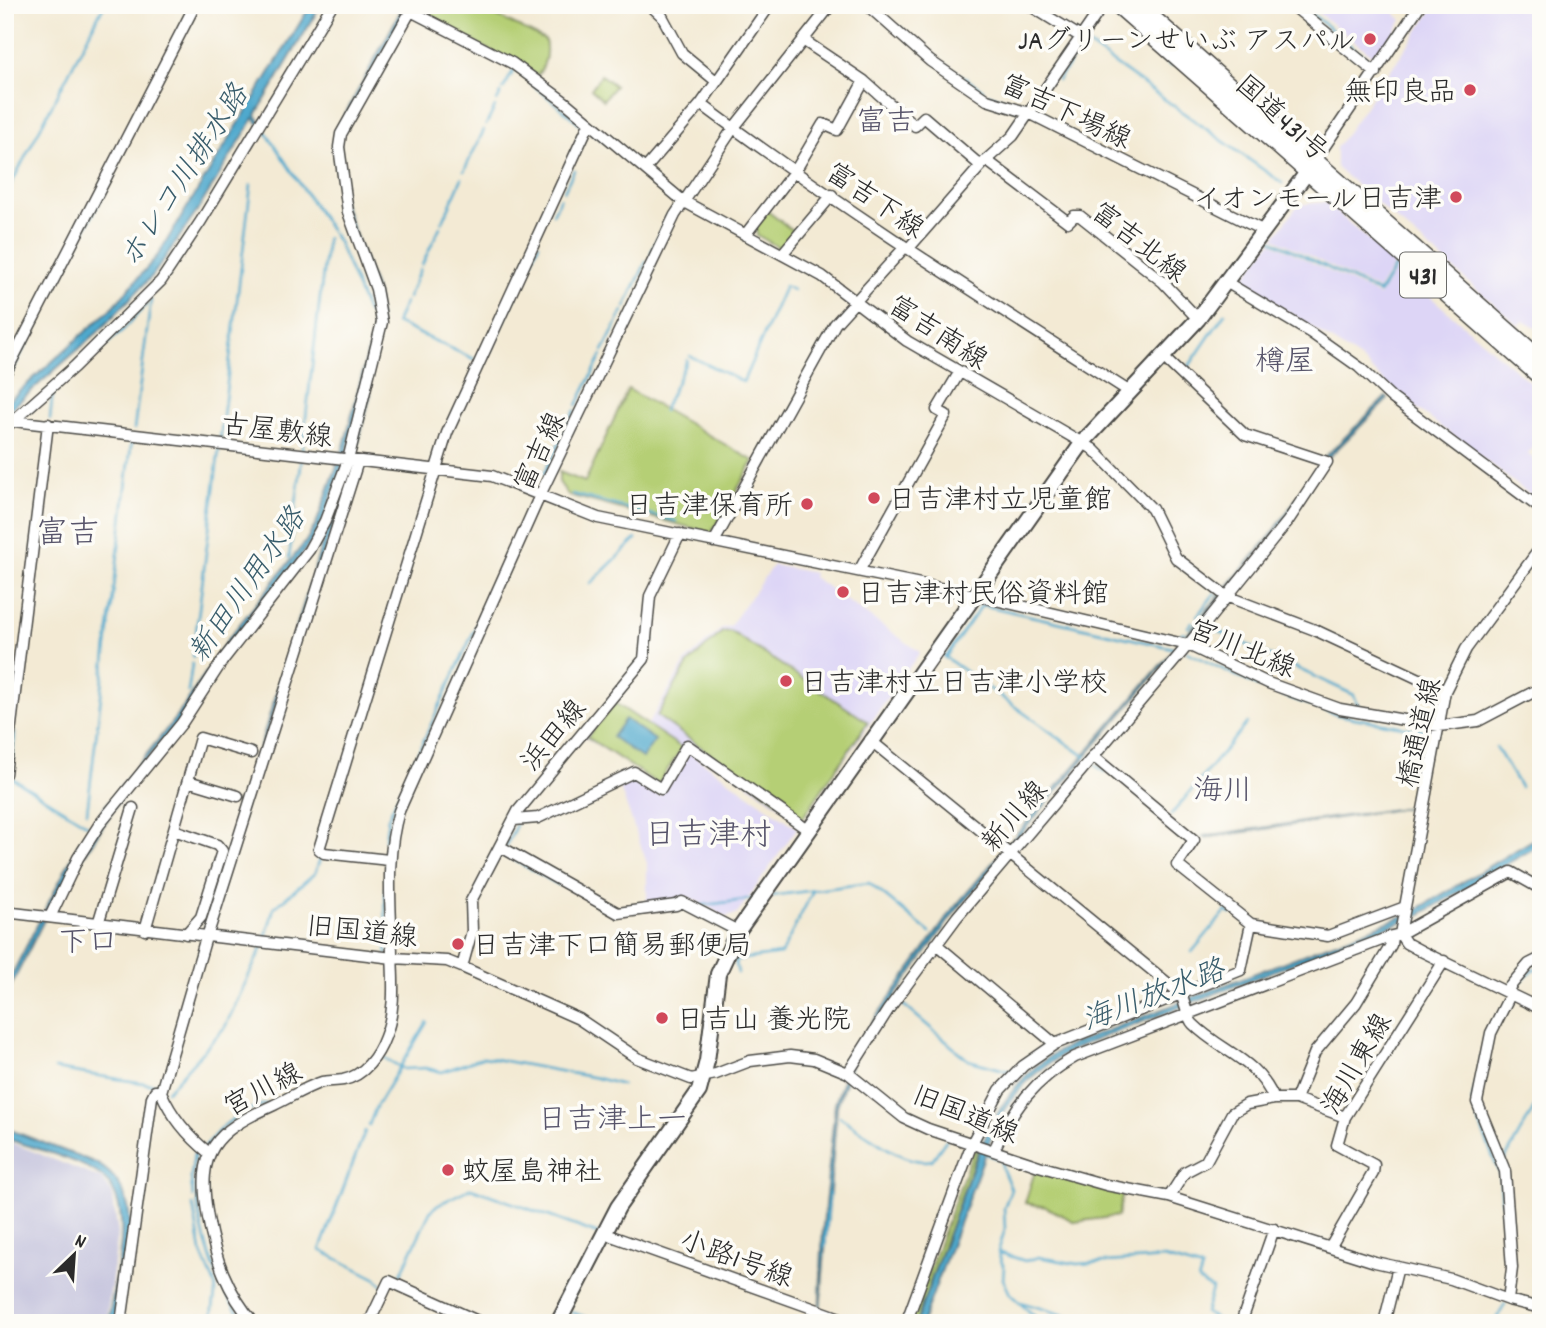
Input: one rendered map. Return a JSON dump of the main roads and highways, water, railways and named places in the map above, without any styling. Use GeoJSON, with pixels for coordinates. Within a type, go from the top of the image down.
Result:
{"type":"FeatureCollection","features":[{"type":"Feature","properties":{"kind":"highway","name":"国道431号"},"geometry":{"type":"LineString","coordinates":[[1118,5],[1541,360]]}},
{"type":"Feature","properties":{"kind":"highway","name":"国道431号"},"geometry":{"type":"LineString","coordinates":[[1138,5],[1310,167],[1541,377]]}},
{"type":"Feature","properties":{"kind":"main road"},"geometry":{"type":"LineString","coordinates":[[558,1323],[618,1207],[699,1091],[704,1077],[718,974],[738,931],[870,740],[1083,442],[1198,319],[1310,167]]}},
{"type":"Feature","properties":{"kind":"water"},"geometry":{"type":"Polygon","coordinates":[[[311,5],[321,5],[256,115],[264,127],[262,129],[254,118],[196,213],[153,275],[98,332],[5,414],[5,404],[114,306],[158,255],[311,5]]]}},
{"type":"Feature","properties":{"kind":"water"},"geometry":{"type":"Polygon","coordinates":[[[404,5],[409,5],[339,132],[343,201],[376,292],[380,317],[346,455],[322,523],[310,544],[230,643],[183,716],[144,762],[49,910],[5,998],[5,988],[78,845],[99,814],[180,712],[227,640],[306,541],[316,524],[344,446],[375,323],[373,293],[340,208],[334,135],[404,5]]]}},
{"type":"Feature","properties":{"kind":"water"},"geometry":{"type":"Polygon","coordinates":[[[368,393],[371,393],[355,457],[204,929],[368,393]]]}},
{"type":"Feature","properties":{"kind":"water"},"geometry":{"type":"Polygon","coordinates":[[[1386,397],[1388,399],[1327,459],[1283,523],[955,912],[856,1051],[837,1106],[819,1323],[823,1226],[835,1104],[854,1048],[953,909],[1272,534],[1325,457],[1386,397]]]}},
{"type":"Feature","properties":{"kind":"water"},"geometry":{"type":"Polygon","coordinates":[[[625,719],[655,740],[642,758],[612,737],[625,719]]]}},
{"type":"Feature","properties":{"kind":"water"},"geometry":{"type":"Polygon","coordinates":[[[1418,806],[1204,838],[1203,836],[1418,806]]]}},
{"type":"Feature","properties":{"kind":"water"},"geometry":{"type":"Polygon","coordinates":[[[1541,835],[1541,844],[1421,914],[1085,1044],[1045,1067],[1023,1085],[997,1122],[922,1323],[916,1323],[987,1134],[1013,1090],[1050,1056],[1075,1043],[1411,913],[1541,835]]]}},
{"type":"Feature","properties":{"kind":"water"},"geometry":{"type":"Polygon","coordinates":[[[5,1128],[96,1163],[113,1177],[124,1193],[130,1234],[117,1323],[108,1323],[121,1244],[119,1204],[112,1188],[90,1169],[5,1138],[5,1128]]]}},
{"type":"Feature","properties":{"kind":"waterway"},"geometry":{"type":"LineString","coordinates":[[5,196],[104,5]]}},
{"type":"Feature","properties":{"kind":"waterway"},"geometry":{"type":"LineString","coordinates":[[1301,5],[1333,31]]}},
{"type":"Feature","properties":{"kind":"waterway"},"geometry":{"type":"LineString","coordinates":[[1058,80],[1106,9],[1171,66]]}},
{"type":"Feature","properties":{"kind":"waterway"},"geometry":{"type":"LineString","coordinates":[[899,27],[907,34]]}},
{"type":"Feature","properties":{"kind":"waterway"},"geometry":{"type":"LineString","coordinates":[[1342,39],[1370,61]]}},
{"type":"Feature","properties":{"kind":"waterway"},"geometry":{"type":"LineString","coordinates":[[1084,42],[1282,183]]}},
{"type":"Feature","properties":{"kind":"waterway"},"geometry":{"type":"LineString","coordinates":[[931,55],[983,90]]}},
{"type":"Feature","properties":{"kind":"waterway"},"geometry":{"type":"LineString","coordinates":[[503,89],[514,70]]}},
{"type":"Feature","properties":{"kind":"waterway"},"geometry":{"type":"LineString","coordinates":[[531,83],[583,126]]}},
{"type":"Feature","properties":{"kind":"waterway"},"geometry":{"type":"LineString","coordinates":[[497,101],[501,93]]}},
{"type":"Feature","properties":{"kind":"waterway"},"geometry":{"type":"LineString","coordinates":[[988,94],[1026,107]]}},
{"type":"Feature","properties":{"kind":"waterway"},"geometry":{"type":"LineString","coordinates":[[486,125],[495,107]]}},
{"type":"Feature","properties":{"kind":"waterway"},"geometry":{"type":"LineString","coordinates":[[262,126],[338,242],[368,314]]}},
{"type":"Feature","properties":{"kind":"waterway"},"geometry":{"type":"LineString","coordinates":[[464,171],[484,130]]}},
{"type":"Feature","properties":{"kind":"waterway"},"geometry":{"type":"LineString","coordinates":[[591,132],[606,142]]}},
{"type":"Feature","properties":{"kind":"waterway"},"geometry":{"type":"LineString","coordinates":[[564,191],[574,170]]}},
{"type":"Feature","properties":{"kind":"waterway"},"geometry":{"type":"LineString","coordinates":[[442,223],[462,178]]}},
{"type":"Feature","properties":{"kind":"waterway"},"geometry":{"type":"LineString","coordinates":[[220,441],[251,185]]}},
{"type":"Feature","properties":{"kind":"waterway"},"geometry":{"type":"LineString","coordinates":[[5,385],[105,191]]}},
{"type":"Feature","properties":{"kind":"waterway"},"geometry":{"type":"LineString","coordinates":[[553,214],[560,198]]}},
{"type":"Feature","properties":{"kind":"waterway"},"geometry":{"type":"LineString","coordinates":[[666,220],[668,215]]}},
{"type":"Feature","properties":{"kind":"waterway"},"geometry":{"type":"LineString","coordinates":[[651,253],[663,226]]}},
{"type":"Feature","properties":{"kind":"waterway"},"geometry":{"type":"LineString","coordinates":[[422,265],[440,227]]}},
{"type":"Feature","properties":{"kind":"waterway"},"geometry":{"type":"LineString","coordinates":[[302,451],[327,238]]}},
{"type":"Feature","properties":{"kind":"waterway"},"geometry":{"type":"LineString","coordinates":[[1272,240],[1379,293],[1395,267]]}},
{"type":"Feature","properties":{"kind":"waterway"},"geometry":{"type":"LineString","coordinates":[[530,265],[539,244]]}},
{"type":"Feature","properties":{"kind":"waterway"},"geometry":{"type":"LineString","coordinates":[[625,307],[646,262]]}},
{"type":"Feature","properties":{"kind":"waterway"},"geometry":{"type":"LineString","coordinates":[[408,298],[420,269]]}},
{"type":"Feature","properties":{"kind":"waterway"},"geometry":{"type":"LineString","coordinates":[[510,308],[520,285]]}},
{"type":"Feature","properties":{"kind":"waterway"},"geometry":{"type":"LineString","coordinates":[[690,356],[743,382],[785,286],[793,290]]}},
{"type":"Feature","properties":{"kind":"waterway"},"geometry":{"type":"LineString","coordinates":[[134,429],[151,300]]}},
{"type":"Feature","properties":{"kind":"waterway"},"geometry":{"type":"LineString","coordinates":[[405,302],[396,323],[474,359]]}},
{"type":"Feature","properties":{"kind":"waterway"},"geometry":{"type":"LineString","coordinates":[[66,380],[126,327],[146,305]]}},
{"type":"Feature","properties":{"kind":"waterway"},"geometry":{"type":"LineString","coordinates":[[603,351],[623,311]]}},
{"type":"Feature","properties":{"kind":"waterway"},"geometry":{"type":"LineString","coordinates":[[490,351],[508,312]]}},
{"type":"Feature","properties":{"kind":"waterway"},"geometry":{"type":"LineString","coordinates":[[1185,372],[1225,313]]}},
{"type":"Feature","properties":{"kind":"waterway"},"geometry":{"type":"LineString","coordinates":[[577,405],[602,355]]}},
{"type":"Feature","properties":{"kind":"waterway"},"geometry":{"type":"LineString","coordinates":[[663,411],[687,360]]}},
{"type":"Feature","properties":{"kind":"waterway"},"geometry":{"type":"LineString","coordinates":[[50,419],[53,391]]}},
{"type":"Feature","properties":{"kind":"waterway"},"geometry":{"type":"LineString","coordinates":[[544,474],[575,410]]}},
{"type":"Feature","properties":{"kind":"waterway"},"geometry":{"type":"LineString","coordinates":[[87,812],[132,438]]}},
{"type":"Feature","properties":{"kind":"waterway","name":"新田川用水路"},"geometry":{"type":"LineString","coordinates":[[193,657],[219,449]]}},
{"type":"Feature","properties":{"kind":"waterway","name":"新田川用水路"},"geometry":{"type":"LineString","coordinates":[[289,558],[302,458]]}},
{"type":"Feature","properties":{"kind":"waterway"},"geometry":{"type":"LineString","coordinates":[[572,494],[676,521]]}},
{"type":"Feature","properties":{"kind":"waterway"},"geometry":{"type":"LineString","coordinates":[[590,584],[636,539]]}},
{"type":"Feature","properties":{"kind":"waterway"},"geometry":{"type":"LineString","coordinates":[[1197,616],[1215,593]]}},
{"type":"Feature","properties":{"kind":"waterway"},"geometry":{"type":"LineString","coordinates":[[385,840],[388,818],[491,594]]}},
{"type":"Feature","properties":{"kind":"waterway"},"geometry":{"type":"LineString","coordinates":[[945,658],[982,605],[1177,649]]}},
{"type":"Feature","properties":{"kind":"waterway"},"geometry":{"type":"LineString","coordinates":[[1188,627],[1192,622]]}},
{"type":"Feature","properties":{"kind":"waterway"},"geometry":{"type":"LineString","coordinates":[[1207,626],[1354,695],[1358,705]]}},
{"type":"Feature","properties":{"kind":"waterway"},"geometry":{"type":"LineString","coordinates":[[1178,636],[1184,632]]}},
{"type":"Feature","properties":{"kind":"waterway"},"geometry":{"type":"LineString","coordinates":[[1187,652],[1255,685],[1338,715],[1431,732]]}},
{"type":"Feature","properties":{"kind":"waterway"},"geometry":{"type":"LineString","coordinates":[[942,655],[1086,757]]}},
{"type":"Feature","properties":{"kind":"waterway","name":"新田川用水路"},"geometry":{"type":"LineString","coordinates":[[188,692],[192,664]]}},
{"type":"Feature","properties":{"kind":"waterway"},"geometry":{"type":"LineString","coordinates":[[1171,815],[1247,723]]}},
{"type":"Feature","properties":{"kind":"waterway"},"geometry":{"type":"LineString","coordinates":[[6,813],[15,733]]}},
{"type":"Feature","properties":{"kind":"waterway"},"geometry":{"type":"LineString","coordinates":[[1496,747],[1520,787]]}},
{"type":"Feature","properties":{"kind":"waterway"},"geometry":{"type":"LineString","coordinates":[[1096,765],[1104,772]]}},
{"type":"Feature","properties":{"kind":"waterway"},"geometry":{"type":"LineString","coordinates":[[12,778],[88,825]]}},
{"type":"Feature","properties":{"kind":"waterway"},"geometry":{"type":"LineString","coordinates":[[505,848],[516,825]]}},
{"type":"Feature","properties":{"kind":"waterway"},"geometry":{"type":"LineString","coordinates":[[501,853],[559,885]]}},
{"type":"Feature","properties":{"kind":"waterway"},"geometry":{"type":"LineString","coordinates":[[265,939],[274,908],[315,873],[321,856]]}},
{"type":"Feature","properties":{"kind":"waterway"},"geometry":{"type":"LineString","coordinates":[[770,896],[869,883],[930,933]]}},
{"type":"Feature","properties":{"kind":"waterway"},"geometry":{"type":"LineString","coordinates":[[385,888],[387,955]]}},
{"type":"Feature","properties":{"kind":"waterway"},"geometry":{"type":"LineString","coordinates":[[738,973],[735,960],[781,954],[813,891]]}},
{"type":"Feature","properties":{"kind":"waterway"},"geometry":{"type":"LineString","coordinates":[[697,906],[753,899]]}},
{"type":"Feature","properties":{"kind":"waterway","name":"海川放水路"},"geometry":{"type":"LineString","coordinates":[[1192,952],[1226,911],[1231,914]]}},
{"type":"Feature","properties":{"kind":"waterway"},"geometry":{"type":"LineString","coordinates":[[167,1091],[225,1027],[262,947]]}},
{"type":"Feature","properties":{"kind":"waterway"},"geometry":{"type":"LineString","coordinates":[[1522,980],[1541,964]]}},
{"type":"Feature","properties":{"kind":"waterway"},"geometry":{"type":"LineString","coordinates":[[899,1001],[968,1060],[1012,1072]]}},
{"type":"Feature","properties":{"kind":"waterway"},"geometry":{"type":"LineString","coordinates":[[377,1105],[427,1022]]}},
{"type":"Feature","properties":{"kind":"waterway"},"geometry":{"type":"LineString","coordinates":[[1472,1102],[1489,1027]]}},
{"type":"Feature","properties":{"kind":"waterway"},"geometry":{"type":"LineString","coordinates":[[381,1056],[404,1069],[426,1068],[442,1072],[484,1057],[622,1085]]}},
{"type":"Feature","properties":{"kind":"waterway"},"geometry":{"type":"LineString","coordinates":[[55,1069],[156,1085]]}},
{"type":"Feature","properties":{"kind":"waterway"},"geometry":{"type":"LineString","coordinates":[[1505,1159],[1541,1096]]}},
{"type":"Feature","properties":{"kind":"waterway"},"geometry":{"type":"LineString","coordinates":[[205,1147],[232,1120],[248,1110],[266,1104]]}},
{"type":"Feature","properties":{"kind":"waterway"},"geometry":{"type":"LineString","coordinates":[[369,1125],[376,1107]]}},
{"type":"Feature","properties":{"kind":"waterway"},"geometry":{"type":"LineString","coordinates":[[1475,1111],[1500,1175],[1502,1204]]}},
{"type":"Feature","properties":{"kind":"waterway"},"geometry":{"type":"LineString","coordinates":[[840,1117],[884,1147],[909,1159],[932,1160],[946,1140]]}},
{"type":"Feature","properties":{"kind":"waterway"},"geometry":{"type":"LineString","coordinates":[[365,1131],[320,1250],[377,1279],[382,1285]]}},
{"type":"Feature","properties":{"kind":"waterway"},"geometry":{"type":"LineString","coordinates":[[201,1152],[197,1196],[206,1242],[223,1286],[246,1323]]}},
{"type":"Feature","properties":{"kind":"waterway"},"geometry":{"type":"LineString","coordinates":[[193,1197],[191,1178],[194,1154]]}},
{"type":"Feature","properties":{"kind":"waterway"},"geometry":{"type":"LineString","coordinates":[[987,1154],[1002,1160],[1002,1168],[1011,1189],[1004,1208],[1005,1229],[998,1252],[1004,1268],[1003,1279],[1010,1294],[1042,1323]]}},
{"type":"Feature","properties":{"kind":"waterway"},"geometry":{"type":"LineString","coordinates":[[398,1280],[430,1212],[437,1205],[471,1188],[598,1234]]}},
{"type":"Feature","properties":{"kind":"waterway"},"geometry":{"type":"LineString","coordinates":[[825,1246],[829,1194]]}},
{"type":"Feature","properties":{"kind":"waterway"},"geometry":{"type":"LineString","coordinates":[[193,1205],[201,1251],[216,1287],[211,1323]]}},
{"type":"Feature","properties":{"kind":"waterway"},"geometry":{"type":"LineString","coordinates":[[1502,1211],[1506,1249]]}},
{"type":"Feature","properties":{"kind":"waterway"},"geometry":{"type":"LineString","coordinates":[[998,1252],[1025,1261],[1039,1257],[1077,1264],[1164,1258],[1202,1269],[1198,1281],[1212,1289],[1205,1313],[1225,1323]]}},
{"type":"Feature","properties":{"kind":"waterway"},"geometry":{"type":"LineString","coordinates":[[1541,1256],[1533,1271],[1541,1276]]}},
{"type":"Feature","properties":{"kind":"waterway"},"geometry":{"type":"LineString","coordinates":[[1020,1302],[1091,1323]]}},
{"type":"Feature","properties":{"kind":"waterway"},"geometry":{"type":"LineString","coordinates":[[1495,1323],[1505,1304]]}},
{"type":"Feature","properties":{"kind":"waterway"},"geometry":{"type":"LineString","coordinates":[[571,1312],[602,1323]]}},
{"type":"Feature","properties":{"kind":"place","name":"JAグリーンせいぶ アスパル"},"geometry":{"type":"Point","coordinates":[1370,39]}},
{"type":"Feature","properties":{"kind":"place","name":"無印良品"},"geometry":{"type":"Point","coordinates":[1470,90]}},
{"type":"Feature","properties":{"kind":"place","name":"イオンモール日吉津"},"geometry":{"type":"Point","coordinates":[1456,197]}},
{"type":"Feature","properties":{"kind":"place","name":"日吉津村立児童館"},"geometry":{"type":"Point","coordinates":[874,498]}},
{"type":"Feature","properties":{"kind":"place","name":"日吉津保育所"},"geometry":{"type":"Point","coordinates":[807,504]}},
{"type":"Feature","properties":{"kind":"place","name":"日吉津村民俗資料館"},"geometry":{"type":"Point","coordinates":[843,592]}},
{"type":"Feature","properties":{"kind":"place","name":"日吉津村立日吉津小学校"},"geometry":{"type":"Point","coordinates":[786,681]}},
{"type":"Feature","properties":{"kind":"place","name":"日吉津下口簡易郵便局"},"geometry":{"type":"Point","coordinates":[458,944]}},
{"type":"Feature","properties":{"kind":"place","name":"日吉山 養光院"},"geometry":{"type":"Point","coordinates":[662,1018]}},
{"type":"Feature","properties":{"kind":"place","name":"蚊屋島神社"},"geometry":{"type":"Point","coordinates":[448,1170]}},
{"type":"Feature","properties":{"kind":"district","name":"富吉"},"geometry":{"type":"Point","coordinates":[886,120]}},
{"type":"Feature","properties":{"kind":"district","name":"樽屋"},"geometry":{"type":"Point","coordinates":[1285,360]}},
{"type":"Feature","properties":{"kind":"district","name":"富吉"},"geometry":{"type":"Point","coordinates":[68,531]}},
{"type":"Feature","properties":{"kind":"district","name":"海川"},"geometry":{"type":"Point","coordinates":[1223,789]}},
{"type":"Feature","properties":{"kind":"district","name":"日吉津村"},"geometry":{"type":"Point","coordinates":[708,833]}},
{"type":"Feature","properties":{"kind":"district","name":"下口"},"geometry":{"type":"Point","coordinates":[88,941]}},
{"type":"Feature","properties":{"kind":"district","name":"日吉津上一"},"geometry":{"type":"Point","coordinates":[612,1118]}},
{"type":"Feature","properties":{"kind":"water label","name":"ホレコ川排水路"},"geometry":{"type":"Point","coordinates":[183,175]}}]}
